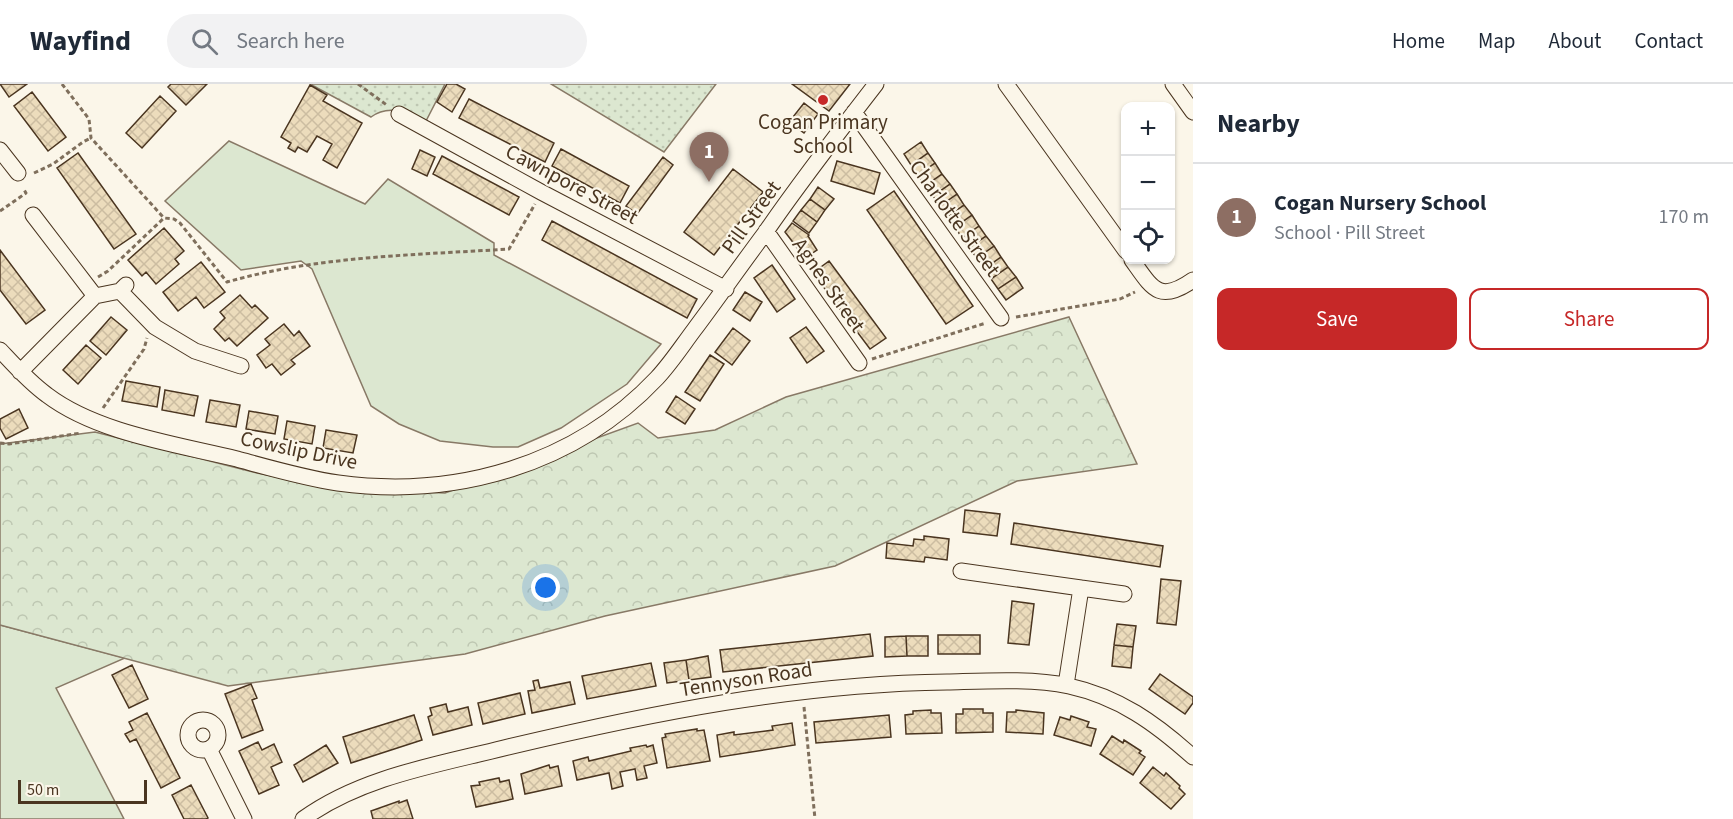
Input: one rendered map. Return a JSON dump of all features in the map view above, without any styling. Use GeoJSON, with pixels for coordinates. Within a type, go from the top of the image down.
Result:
{"type":"FeatureCollection","features":[{"type":"Feature","properties":{"kind":"street","name":"Pill Street"},"geometry":{"type":"LineString","coordinates":[[726,289],[766,231],[876,84]]}},
{"type":"Feature","properties":{"kind":"street"},"geometry":{"type":"LineString","coordinates":[[1006,84],[1121,245]]}},
{"type":"Feature","properties":{"kind":"street"},"geometry":{"type":"LineString","coordinates":[[1173,84],[1193,112]]}},
{"type":"Feature","properties":{"kind":"street","name":"Charlotte Street"},"geometry":{"type":"LineString","coordinates":[[854,112],[1001,318]]}},
{"type":"Feature","properties":{"kind":"street","name":"Cawnpore Street"},"geometry":{"type":"LineString","coordinates":[[399,114],[726,289]]}},
{"type":"Feature","properties":{"kind":"street"},"geometry":{"type":"LineString","coordinates":[[0,150],[21,175]]}},
{"type":"Feature","properties":{"kind":"street"},"geometry":{"type":"LineString","coordinates":[[33,214],[91,291]]}},
{"type":"Feature","properties":{"kind":"street","name":"Agnes Street"},"geometry":{"type":"LineString","coordinates":[[766,231],[859,363]]}},
{"type":"Feature","properties":{"kind":"street"},"geometry":{"type":"LineString","coordinates":[[1135,264],[1155,290],[1172,292],[1192,283]]}},
{"type":"Feature","properties":{"kind":"street"},"geometry":{"type":"LineString","coordinates":[[20,372],[91,291],[123,288],[155,327],[195,351],[241,366]]}},
{"type":"Feature","properties":{"kind":"street","name":"Cowslip Drive"},"geometry":{"type":"LineString","coordinates":[[0,350],[46,395],[93,422],[338,483],[405,486],[432,484],[492,475],[542,459],[580,440],[623,410],[658,377],[726,289]]}},
{"type":"Feature","properties":{"kind":"street"},"geometry":{"type":"LineString","coordinates":[[961,571],[1124,594]]}},
{"type":"Feature","properties":{"kind":"street"},"geometry":{"type":"LineString","coordinates":[[1066,686],[1081,588]]}},
{"type":"Feature","properties":{"kind":"street","name":"Tennyson Road"},"geometry":{"type":"LineString","coordinates":[[303,819],[328,802],[355,790],[420,769],[645,717],[803,690],[945,682],[1015,682],[1066,686],[1092,692],[1122,704],[1168,735],[1193,757]]}},
{"type":"Feature","properties":{"kind":"street"},"geometry":{"type":"LineString","coordinates":[[209,749],[244,819]]}},
{"type":"Feature","properties":{"kind":"path"},"geometry":{"type":"LineString","coordinates":[[62,84],[89,119],[92,138],[164,218],[174,219],[180,223],[227,282],[308,264],[510,249],[542,192]]}},
{"type":"Feature","properties":{"kind":"path"},"geometry":{"type":"LineString","coordinates":[[358,84],[399,114]]}},
{"type":"Feature","properties":{"kind":"path"},"geometry":{"type":"LineString","coordinates":[[0,211],[26,193],[20,182],[21,175],[53,164],[92,138]]}},
{"type":"Feature","properties":{"kind":"path"},"geometry":{"type":"LineString","coordinates":[[91,291],[108,271],[164,218]]}},
{"type":"Feature","properties":{"kind":"path"},"geometry":{"type":"LineString","coordinates":[[0,443],[9,444],[84,433],[127,376],[144,349],[151,323]]}},
{"type":"Feature","properties":{"kind":"path"},"geometry":{"type":"LineString","coordinates":[[803,690],[815,819]]}},
{"type":"Feature","properties":{"kind":"green space"},"geometry":{"type":"Polygon","coordinates":[[[310,84],[445,84],[426,121],[405,112],[391,110],[371,117],[310,84]]]}},
{"type":"Feature","properties":{"kind":"green space"},"geometry":{"type":"Polygon","coordinates":[[[551,84],[716,84],[664,152],[551,84]]]}},
{"type":"Feature","properties":{"kind":"green space"},"geometry":{"type":"Polygon","coordinates":[[[229,141],[365,204],[388,179],[494,243],[494,255],[661,344],[627,384],[561,428],[518,447],[493,447],[440,441],[399,424],[371,406],[312,269],[301,261],[241,270],[165,201],[229,141]]]}},
{"type":"Feature","properties":{"kind":"green space"},"geometry":{"type":"Polygon","coordinates":[[[1069,317],[1137,464],[1017,481],[835,566],[605,616],[465,654],[228,686],[0,625],[0,444],[95,432],[257,473],[331,488],[445,493],[638,423],[658,438],[715,430],[786,397],[1069,317]]]}},
{"type":"Feature","properties":{"kind":"green space"},"geometry":{"type":"Polygon","coordinates":[[[0,625],[125,658],[56,688],[124,819],[0,819],[0,625]]]}},
{"type":"Feature","properties":{"kind":"building"},"geometry":{"type":"Polygon","coordinates":[[[0,84],[27,84],[9,97],[0,84]]]}},
{"type":"Feature","properties":{"kind":"building"},"geometry":{"type":"Polygon","coordinates":[[[171,84],[207,84],[186,105],[168,87],[171,84]]]}},
{"type":"Feature","properties":{"kind":"building"},"geometry":{"type":"Polygon","coordinates":[[[447,84],[456,84],[465,89],[452,112],[437,102],[447,84]]]}},
{"type":"Feature","properties":{"kind":"building","name":"Cogan Primary School"},"geometry":{"type":"Polygon","coordinates":[[[792,84],[850,84],[829,111],[792,84]]]}},
{"type":"Feature","properties":{"kind":"building"},"geometry":{"type":"Polygon","coordinates":[[[310,85],[327,95],[323,101],[362,123],[337,168],[323,160],[332,144],[317,136],[307,152],[298,147],[295,152],[288,148],[291,143],[281,137],[310,85]]]}},
{"type":"Feature","properties":{"kind":"building"},"geometry":{"type":"Polygon","coordinates":[[[32,92],[66,137],[48,151],[14,106],[32,92]]]}},
{"type":"Feature","properties":{"kind":"building"},"geometry":{"type":"Polygon","coordinates":[[[160,96],[176,111],[142,148],[126,133],[160,96]]]}},
{"type":"Feature","properties":{"kind":"building"},"geometry":{"type":"Polygon","coordinates":[[[469,99],[554,143],[545,162],[459,118],[469,99]]]}},
{"type":"Feature","properties":{"kind":"building"},"geometry":{"type":"Polygon","coordinates":[[[804,103],[818,114],[804,133],[789,122],[804,103]]]}},
{"type":"Feature","properties":{"kind":"building"},"geometry":{"type":"Polygon","coordinates":[[[921,142],[928,153],[911,165],[904,154],[921,142]]]}},
{"type":"Feature","properties":{"kind":"building"},"geometry":{"type":"Polygon","coordinates":[[[561,149],[629,186],[620,203],[552,166],[561,149]]]}},
{"type":"Feature","properties":{"kind":"building"},"geometry":{"type":"Polygon","coordinates":[[[420,150],[435,157],[427,176],[412,169],[420,150]]]}},
{"type":"Feature","properties":{"kind":"building"},"geometry":{"type":"Polygon","coordinates":[[[78,153],[136,234],[114,249],[57,168],[78,153]]]}},
{"type":"Feature","properties":{"kind":"building"},"geometry":{"type":"Polygon","coordinates":[[[928,153],[935,163],[918,175],[911,165],[928,153]]]}},
{"type":"Feature","properties":{"kind":"building"},"geometry":{"type":"Polygon","coordinates":[[[442,156],[519,197],[509,215],[433,174],[442,156]]]}},
{"type":"Feature","properties":{"kind":"building"},"geometry":{"type":"Polygon","coordinates":[[[663,157],[673,165],[637,214],[626,206],[663,157]]]}},
{"type":"Feature","properties":{"kind":"building"},"geometry":{"type":"Polygon","coordinates":[[[837,161],[880,173],[874,194],[831,181],[837,161]]]}},
{"type":"Feature","properties":{"kind":"building"},"geometry":{"type":"Polygon","coordinates":[[[935,163],[942,174],[925,186],[918,175],[935,163]]]}},
{"type":"Feature","properties":{"kind":"building"},"geometry":{"type":"Polygon","coordinates":[[[733,169],[763,192],[714,255],[684,232],[733,169]]]}},
{"type":"Feature","properties":{"kind":"building"},"geometry":{"type":"Polygon","coordinates":[[[942,174],[950,184],[933,196],[925,186],[942,174]]]}},
{"type":"Feature","properties":{"kind":"building"},"geometry":{"type":"Polygon","coordinates":[[[950,184],[957,194],[940,206],[933,196],[950,184]]]}},
{"type":"Feature","properties":{"kind":"building"},"geometry":{"type":"Polygon","coordinates":[[[818,187],[834,199],[825,210],[810,199],[818,187]]]}},
{"type":"Feature","properties":{"kind":"building"},"geometry":{"type":"Polygon","coordinates":[[[894,191],[973,306],[946,324],[867,210],[894,191]]]}},
{"type":"Feature","properties":{"kind":"building"},"geometry":{"type":"Polygon","coordinates":[[[957,194],[964,205],[947,217],[940,206],[957,194]]]}},
{"type":"Feature","properties":{"kind":"building"},"geometry":{"type":"Polygon","coordinates":[[[810,199],[825,210],[817,222],[801,210],[810,199]]]}},
{"type":"Feature","properties":{"kind":"building"},"geometry":{"type":"Polygon","coordinates":[[[964,205],[972,215],[955,227],[947,217],[964,205]]]}},
{"type":"Feature","properties":{"kind":"building"},"geometry":{"type":"Polygon","coordinates":[[[801,210],[817,222],[809,233],[793,221],[801,210]]]}},
{"type":"Feature","properties":{"kind":"building"},"geometry":{"type":"Polygon","coordinates":[[[972,215],[979,226],[962,238],[955,227],[972,215]]]}},
{"type":"Feature","properties":{"kind":"building"},"geometry":{"type":"Polygon","coordinates":[[[552,221],[697,299],[687,318],[542,240],[552,221]]]}},
{"type":"Feature","properties":{"kind":"building"},"geometry":{"type":"Polygon","coordinates":[[[792,223],[809,235],[817,250],[805,258],[785,232],[792,223]]]}},
{"type":"Feature","properties":{"kind":"building"},"geometry":{"type":"Polygon","coordinates":[[[979,226],[986,236],[969,248],[962,238],[979,226]]]}},
{"type":"Feature","properties":{"kind":"building"},"geometry":{"type":"Polygon","coordinates":[[[164,228],[184,251],[175,259],[179,264],[156,284],[146,272],[142,276],[128,260],[164,228]]]}},
{"type":"Feature","properties":{"kind":"building"},"geometry":{"type":"Polygon","coordinates":[[[986,236],[994,246],[977,258],[969,248],[986,236]]]}},
{"type":"Feature","properties":{"kind":"building"},"geometry":{"type":"Polygon","coordinates":[[[994,246],[1001,257],[984,269],[977,258],[994,246]]]}},
{"type":"Feature","properties":{"kind":"building"},"geometry":{"type":"Polygon","coordinates":[[[0,250],[45,310],[26,324],[0,290],[0,250]]]}},
{"type":"Feature","properties":{"kind":"building"},"geometry":{"type":"Polygon","coordinates":[[[1001,257],[1008,267],[991,279],[984,269],[1001,257]]]}},
{"type":"Feature","properties":{"kind":"building"},"geometry":{"type":"Polygon","coordinates":[[[829,261],[886,338],[870,349],[813,273],[829,261]]]}},
{"type":"Feature","properties":{"kind":"building"},"geometry":{"type":"Polygon","coordinates":[[[201,262],[225,292],[204,308],[196,297],[178,311],[163,292],[201,262]]]}},
{"type":"Feature","properties":{"kind":"building"},"geometry":{"type":"Polygon","coordinates":[[[772,265],[795,299],[777,312],[754,278],[772,265]]]}},
{"type":"Feature","properties":{"kind":"building"},"geometry":{"type":"Polygon","coordinates":[[[1008,267],[1016,277],[998,289],[991,279],[1008,267]]]}},
{"type":"Feature","properties":{"kind":"building"},"geometry":{"type":"Polygon","coordinates":[[[1016,277],[1023,288],[1006,300],[998,289],[1016,277]]]}},
{"type":"Feature","properties":{"kind":"building"},"geometry":{"type":"Polygon","coordinates":[[[745,292],[762,302],[750,321],[733,310],[745,292]]]}},
{"type":"Feature","properties":{"kind":"building"},"geometry":{"type":"Polygon","coordinates":[[[240,295],[252,308],[255,305],[268,318],[237,346],[229,338],[225,341],[214,329],[225,318],[220,312],[240,295]]]}},
{"type":"Feature","properties":{"kind":"building"},"geometry":{"type":"Polygon","coordinates":[[[111,317],[127,330],[106,355],[90,341],[111,317]]]}},
{"type":"Feature","properties":{"kind":"building"},"geometry":{"type":"Polygon","coordinates":[[[284,324],[294,336],[299,331],[310,346],[291,360],[295,364],[281,375],[272,364],[266,368],[257,355],[270,345],[265,339],[284,324]]]}},
{"type":"Feature","properties":{"kind":"building"},"geometry":{"type":"Polygon","coordinates":[[[806,327],[824,351],[807,363],[790,338],[806,327]]]}},
{"type":"Feature","properties":{"kind":"building"},"geometry":{"type":"Polygon","coordinates":[[[733,328],[750,341],[732,365],[715,352],[733,328]]]}},
{"type":"Feature","properties":{"kind":"building"},"geometry":{"type":"Polygon","coordinates":[[[86,345],[101,358],[78,384],[63,370],[86,345]]]}},
{"type":"Feature","properties":{"kind":"building"},"geometry":{"type":"Polygon","coordinates":[[[710,355],[724,364],[700,401],[685,392],[710,355]]]}},
{"type":"Feature","properties":{"kind":"building"},"geometry":{"type":"Polygon","coordinates":[[[126,381],[160,387],[157,407],[122,401],[126,381]]]}},
{"type":"Feature","properties":{"kind":"building"},"geometry":{"type":"Polygon","coordinates":[[[165,390],[198,396],[194,416],[162,410],[165,390]]]}},
{"type":"Feature","properties":{"kind":"building"},"geometry":{"type":"Polygon","coordinates":[[[676,396],[695,409],[685,424],[666,412],[676,396]]]}},
{"type":"Feature","properties":{"kind":"building"},"geometry":{"type":"Polygon","coordinates":[[[210,400],[240,405],[236,427],[206,422],[210,400]]]}},
{"type":"Feature","properties":{"kind":"building"},"geometry":{"type":"Polygon","coordinates":[[[19,409],[28,428],[6,439],[0,428],[0,419],[19,409]]]}},
{"type":"Feature","properties":{"kind":"building"},"geometry":{"type":"Polygon","coordinates":[[[249,411],[278,416],[275,434],[246,429],[249,411]]]}},
{"type":"Feature","properties":{"kind":"building"},"geometry":{"type":"Polygon","coordinates":[[[287,421],[315,426],[312,444],[284,439],[287,421]]]}},
{"type":"Feature","properties":{"kind":"building"},"geometry":{"type":"Polygon","coordinates":[[[326,430],[357,435],[353,453],[323,448],[326,430]]]}},
{"type":"Feature","properties":{"kind":"building"},"geometry":{"type":"Polygon","coordinates":[[[965,510],[1000,514],[997,536],[963,532],[965,510]]]}},
{"type":"Feature","properties":{"kind":"building"},"geometry":{"type":"Polygon","coordinates":[[[1014,523],[1163,546],[1160,567],[1011,544],[1014,523]]]}},
{"type":"Feature","properties":{"kind":"building"},"geometry":{"type":"Polygon","coordinates":[[[924,536],[949,539],[947,560],[925,557],[924,562],[886,558],[887,543],[913,546],[914,539],[924,540],[924,536]]]}},
{"type":"Feature","properties":{"kind":"building"},"geometry":{"type":"Polygon","coordinates":[[[1161,579],[1181,581],[1176,625],[1157,623],[1161,579]]]}},
{"type":"Feature","properties":{"kind":"building"},"geometry":{"type":"Polygon","coordinates":[[[1012,601],[1034,604],[1029,645],[1008,643],[1012,601]]]}},
{"type":"Feature","properties":{"kind":"building"},"geometry":{"type":"Polygon","coordinates":[[[1117,624],[1136,626],[1133,647],[1114,645],[1117,624]]]}},
{"type":"Feature","properties":{"kind":"building"},"geometry":{"type":"Polygon","coordinates":[[[870,634],[873,656],[723,672],[720,650],[870,634]]]}},
{"type":"Feature","properties":{"kind":"building"},"geometry":{"type":"Polygon","coordinates":[[[938,635],[980,635],[980,654],[938,654],[938,635]]]}},
{"type":"Feature","properties":{"kind":"building"},"geometry":{"type":"Polygon","coordinates":[[[906,636],[907,656],[885,657],[885,637],[906,636]]]}},
{"type":"Feature","properties":{"kind":"building"},"geometry":{"type":"Polygon","coordinates":[[[906,636],[928,636],[928,656],[907,656],[906,636]]]}},
{"type":"Feature","properties":{"kind":"building"},"geometry":{"type":"Polygon","coordinates":[[[1114,645],[1133,647],[1131,668],[1112,666],[1114,645]]]}},
{"type":"Feature","properties":{"kind":"building"},"geometry":{"type":"Polygon","coordinates":[[[708,656],[711,677],[689,680],[686,660],[708,656]]]}},
{"type":"Feature","properties":{"kind":"building"},"geometry":{"type":"Polygon","coordinates":[[[686,660],[689,680],[667,683],[664,663],[686,660]]]}},
{"type":"Feature","properties":{"kind":"building"},"geometry":{"type":"Polygon","coordinates":[[[651,663],[656,686],[587,699],[582,676],[651,663]]]}},
{"type":"Feature","properties":{"kind":"building"},"geometry":{"type":"Polygon","coordinates":[[[132,665],[148,699],[129,708],[112,675],[132,665]]]}},
{"type":"Feature","properties":{"kind":"building"},"geometry":{"type":"Polygon","coordinates":[[[1160,674],[1193,697],[1193,703],[1185,714],[1149,689],[1160,674]]]}},
{"type":"Feature","properties":{"kind":"building"},"geometry":{"type":"Polygon","coordinates":[[[538,680],[540,688],[570,682],[575,704],[532,713],[528,691],[535,690],[533,681],[538,680]]]}},
{"type":"Feature","properties":{"kind":"building"},"geometry":{"type":"Polygon","coordinates":[[[251,684],[257,698],[252,700],[263,730],[242,738],[225,694],[251,684]]]}},
{"type":"Feature","properties":{"kind":"building"},"geometry":{"type":"Polygon","coordinates":[[[520,693],[525,714],[483,724],[478,703],[520,693]]]}},
{"type":"Feature","properties":{"kind":"building"},"geometry":{"type":"Polygon","coordinates":[[[446,704],[448,712],[468,707],[472,725],[433,735],[428,717],[432,715],[430,708],[446,704]]]}},
{"type":"Feature","properties":{"kind":"building"},"geometry":{"type":"Polygon","coordinates":[[[963,709],[983,709],[983,713],[993,713],[993,732],[956,733],[956,714],[963,714],[963,709]]]}},
{"type":"Feature","properties":{"kind":"building"},"geometry":{"type":"Polygon","coordinates":[[[931,710],[931,713],[941,713],[942,733],[906,734],[905,715],[913,714],[913,711],[931,710]]]}},
{"type":"Feature","properties":{"kind":"building"},"geometry":{"type":"Polygon","coordinates":[[[1016,710],[1044,713],[1043,734],[1006,732],[1007,712],[1016,712],[1016,710]]]}},
{"type":"Feature","properties":{"kind":"building"},"geometry":{"type":"Polygon","coordinates":[[[147,713],[180,778],[161,788],[136,739],[130,742],[125,734],[133,730],[129,722],[147,713]]]}},
{"type":"Feature","properties":{"kind":"building"},"geometry":{"type":"Polygon","coordinates":[[[414,715],[422,740],[351,763],[343,737],[414,715]]]}},
{"type":"Feature","properties":{"kind":"building"},"geometry":{"type":"Polygon","coordinates":[[[889,715],[891,737],[816,743],[814,722],[889,715]]]}},
{"type":"Feature","properties":{"kind":"building"},"geometry":{"type":"Polygon","coordinates":[[[1071,716],[1089,722],[1087,727],[1096,729],[1091,746],[1054,735],[1060,717],[1070,720],[1071,716]]]}},
{"type":"Feature","properties":{"kind":"building"},"geometry":{"type":"Polygon","coordinates":[[[792,723],[795,745],[720,757],[717,735],[773,730],[772,726],[792,723]]]}},
{"type":"Feature","properties":{"kind":"building"},"geometry":{"type":"Polygon","coordinates":[[[697,729],[697,731],[704,730],[710,761],[667,768],[662,738],[666,737],[665,734],[697,729]]]}},
{"type":"Feature","properties":{"kind":"building"},"geometry":{"type":"Polygon","coordinates":[[[1112,736],[1123,743],[1124,740],[1141,751],[1139,753],[1145,757],[1133,775],[1100,754],[1112,736]]]}},
{"type":"Feature","properties":{"kind":"building"},"geometry":{"type":"Polygon","coordinates":[[[258,742],[262,750],[274,744],[282,762],[271,767],[279,785],[259,794],[239,751],[258,742]]]}},
{"type":"Feature","properties":{"kind":"building"},"geometry":{"type":"Polygon","coordinates":[[[326,745],[338,763],[303,782],[294,765],[326,745]]]}},
{"type":"Feature","properties":{"kind":"building"},"geometry":{"type":"Polygon","coordinates":[[[646,745],[647,747],[653,745],[657,763],[644,766],[647,778],[637,780],[635,769],[620,772],[623,786],[612,789],[609,773],[577,780],[573,761],[588,757],[589,761],[646,745]]]}},
{"type":"Feature","properties":{"kind":"building"},"geometry":{"type":"Polygon","coordinates":[[[549,765],[550,768],[558,766],[562,786],[525,794],[521,774],[549,765]]]}},
{"type":"Feature","properties":{"kind":"building"},"geometry":{"type":"Polygon","coordinates":[[[1153,767],[1164,776],[1166,773],[1185,794],[1171,809],[1140,783],[1153,767]]]}},
{"type":"Feature","properties":{"kind":"building"},"geometry":{"type":"Polygon","coordinates":[[[499,778],[500,782],[509,780],[513,799],[476,807],[471,786],[499,778]]]}},
{"type":"Feature","properties":{"kind":"building"},"geometry":{"type":"Polygon","coordinates":[[[191,785],[208,818],[206,819],[184,819],[172,795],[191,785]]]}},
{"type":"Feature","properties":{"kind":"building"},"geometry":{"type":"Polygon","coordinates":[[[407,800],[413,819],[373,819],[371,811],[407,800]]]}},
{"type":"Feature","properties":{"kind":"place","name":"Cogan Primary School"},"geometry":{"type":"Point","coordinates":[823,100]}},
{"type":"Feature","properties":{"kind":"place","name":"Cogan Nursery School"},"geometry":{"type":"Point","coordinates":[709,182]}}]}
